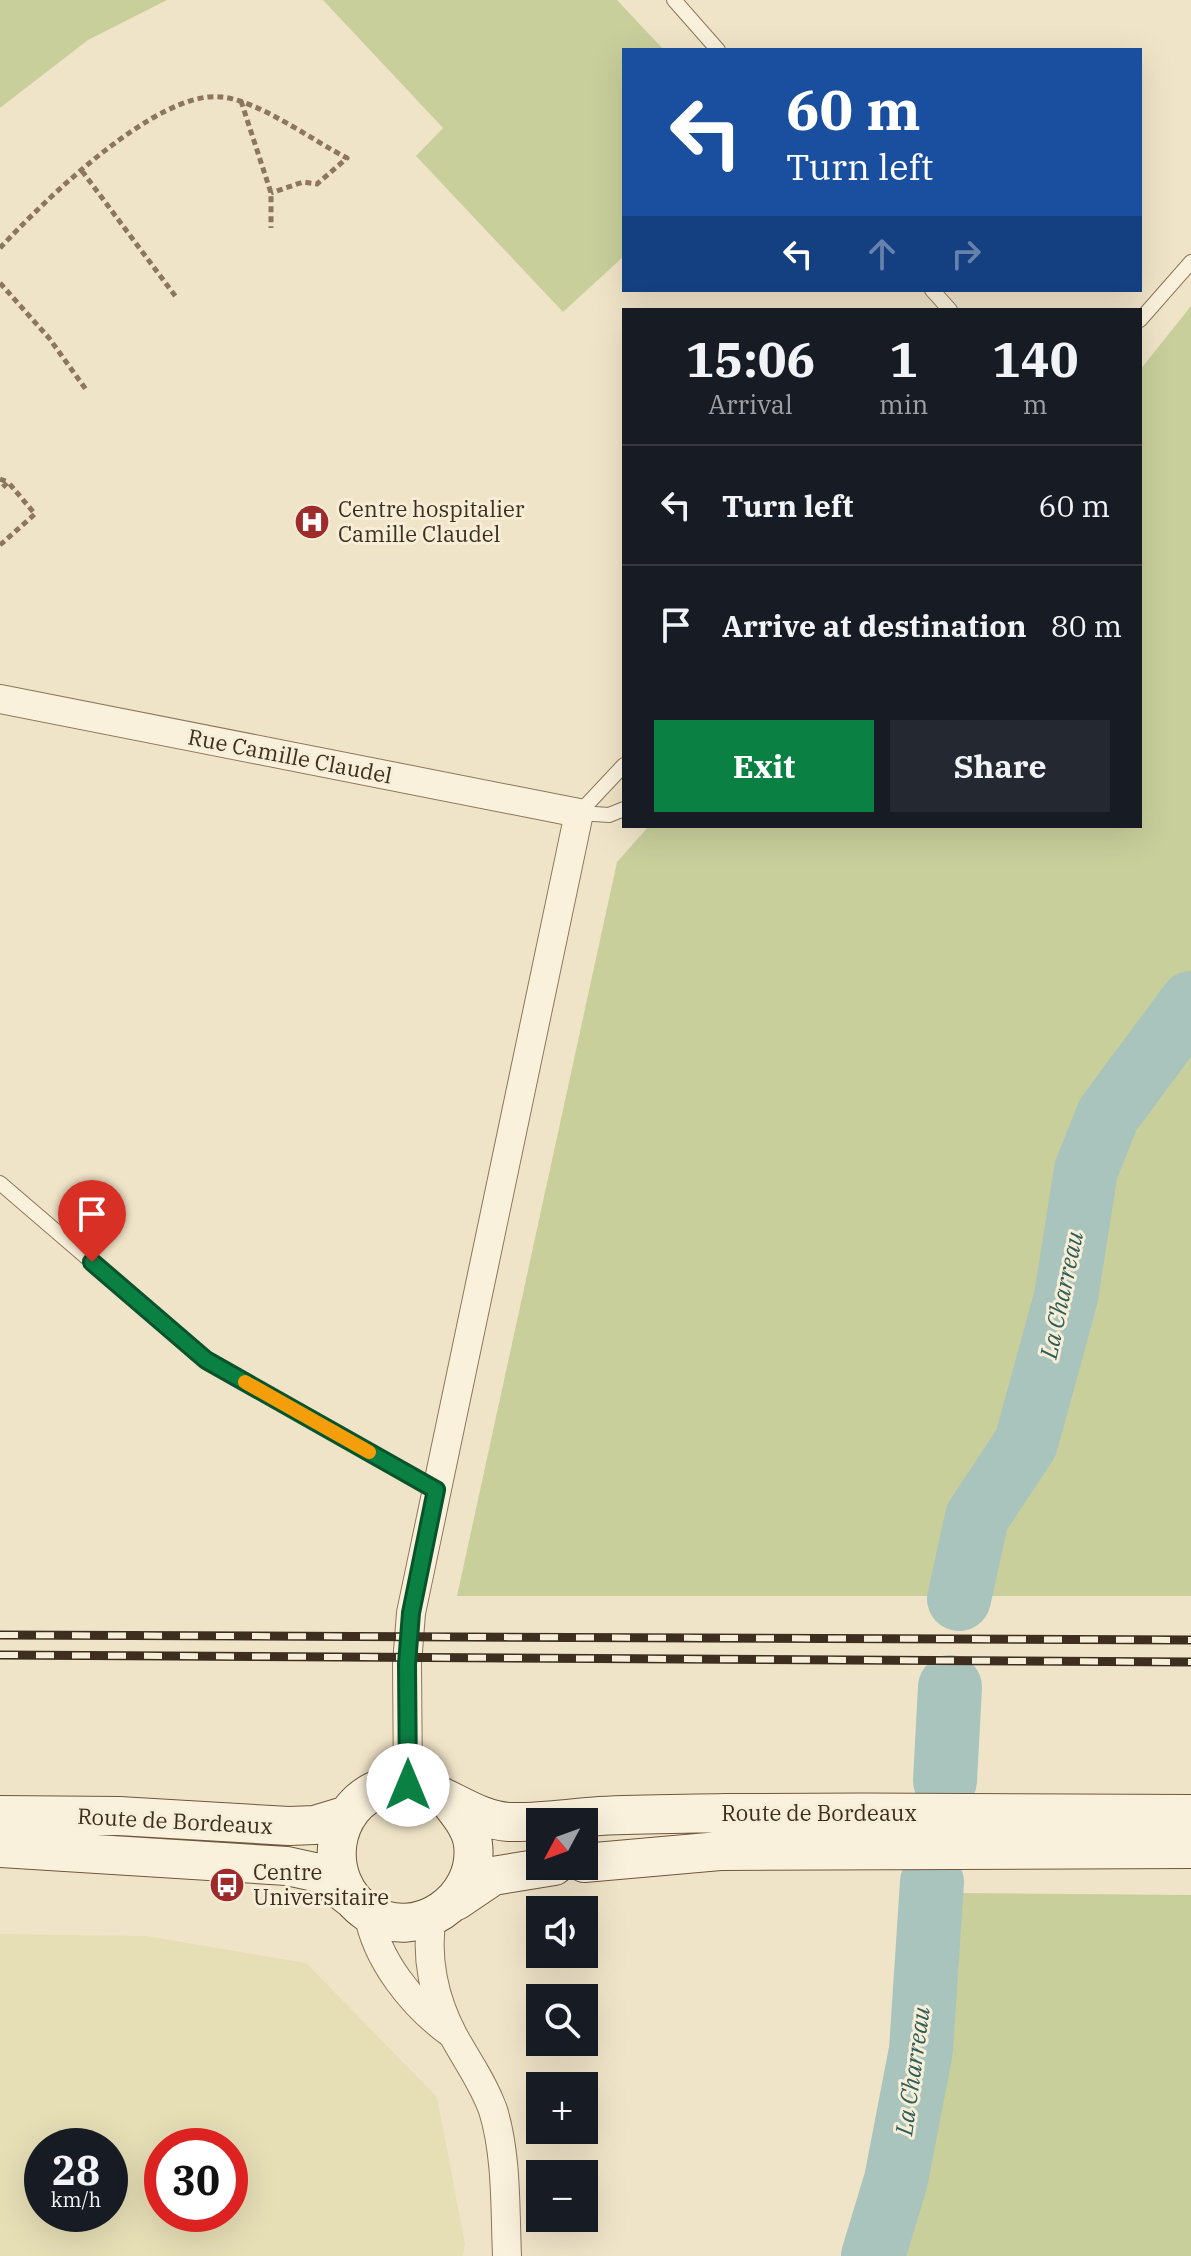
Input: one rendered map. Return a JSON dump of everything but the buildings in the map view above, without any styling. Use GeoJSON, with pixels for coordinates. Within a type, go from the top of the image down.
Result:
{"type":"FeatureCollection","features":[{"type":"Feature","properties":{"kind":"main road"},"geometry":{"type":"LineString","coordinates":[[441,1911],[468,1877],[473,1843],[465,1821],[450,1802],[431,1790],[408,1785],[385,1788],[364,1798],[348,1815],[338,1835],[335,1857],[340,1878],[360,1905],[400,1922],[441,1911],[493,1876],[526,1871]]}},
{"type":"Feature","properties":{"kind":"main road","name":"Route de Bordeaux"},"geometry":{"type":"LineString","coordinates":[[450,1802],[468,1813],[510,1822],[696,1814],[921,1813],[963,1832],[1191,1849]]}},
{"type":"Feature","properties":{"kind":"main road","name":"Route de Bordeaux"},"geometry":{"type":"LineString","coordinates":[[598,1862],[720,1851],[915,1850],[963,1832],[1191,1814]]}},
{"type":"Feature","properties":{"kind":"main road","name":"Route de Bordeaux"},"geometry":{"type":"LineString","coordinates":[[0,1815],[119,1816],[289,1826],[315,1825],[348,1815]]}},
{"type":"Feature","properties":{"kind":"main road","name":"Route de Bordeaux"},"geometry":{"type":"LineString","coordinates":[[0,1848],[287,1866],[319,1873],[360,1905]]}},
{"type":"Feature","properties":{"kind":"street","name":"Rue Camille Claudel"},"geometry":{"type":"LineString","coordinates":[[0,699],[579,813]]}},
{"type":"Feature","properties":{"kind":"street"},"geometry":{"type":"LineString","coordinates":[[408,1785],[407,1664],[411,1613],[579,813]]}},
{"type":"Feature","properties":{"kind":"street"},"geometry":{"type":"LineString","coordinates":[[360,1905],[392,1969],[429,2018],[452,2034]]}},
{"type":"Feature","properties":{"kind":"street"},"geometry":{"type":"LineString","coordinates":[[441,1911],[428,1963],[452,2034],[476,2070],[494,2113],[503,2177],[507,2256]]}},
{"type":"Feature","properties":{"kind":"lane"},"geometry":{"type":"LineString","coordinates":[[674,0],[716,48]]}},
{"type":"Feature","properties":{"kind":"lane"},"geometry":{"type":"LineString","coordinates":[[1142,318],[1191,262]]}},
{"type":"Feature","properties":{"kind":"lane"},"geometry":{"type":"LineString","coordinates":[[934,292],[948,308]]}},
{"type":"Feature","properties":{"kind":"lane"},"geometry":{"type":"LineString","coordinates":[[579,813],[622,767]]}},
{"type":"Feature","properties":{"kind":"lane"},"geometry":{"type":"LineString","coordinates":[[579,813],[609,815],[622,810]]}},
{"type":"Feature","properties":{"kind":"lane"},"geometry":{"type":"LineString","coordinates":[[0,1183],[206,1360],[436,1490]]}},
{"type":"Feature","properties":{"kind":"path"},"geometry":{"type":"LineString","coordinates":[[0,248],[46,199],[159,113],[186,102],[219,96],[241,101],[347,158],[317,184],[303,182],[271,193]]}},
{"type":"Feature","properties":{"kind":"path"},"geometry":{"type":"LineString","coordinates":[[241,101],[271,193],[271,228]]}},
{"type":"Feature","properties":{"kind":"path"},"geometry":{"type":"LineString","coordinates":[[82,171],[176,297]]}},
{"type":"Feature","properties":{"kind":"path"},"geometry":{"type":"LineString","coordinates":[[0,283],[49,338],[87,391]]}},
{"type":"Feature","properties":{"kind":"path"},"geometry":{"type":"LineString","coordinates":[[0,479],[8,482],[35,514],[0,545]]}},
{"type":"Feature","properties":{"kind":"path"},"geometry":{"type":"LineString","coordinates":[[0,490],[8,482]]}},
{"type":"Feature","properties":{"kind":"shaded area"},"geometry":{"type":"Polygon","coordinates":[[[0,1934],[147,1936],[306,1963],[437,2097],[465,2244],[463,2256],[0,2256],[0,1934]]]}},
{"type":"Feature","properties":{"kind":"green space"},"geometry":{"type":"Polygon","coordinates":[[[0,0],[167,0],[88,40],[0,108],[0,0]]]}},
{"type":"Feature","properties":{"kind":"green space"},"geometry":{"type":"Polygon","coordinates":[[[323,0],[617,0],[662,48],[622,48],[622,258],[563,312],[416,156],[443,128],[323,0]]]}},
{"type":"Feature","properties":{"kind":"green space"},"geometry":{"type":"Polygon","coordinates":[[[1191,306],[1191,1596],[457,1596],[617,862],[647,828],[1142,828],[1142,367],[1191,306]]]}},
{"type":"Feature","properties":{"kind":"green space"},"geometry":{"type":"Polygon","coordinates":[[[955,1893],[1191,1895],[1191,2256],[887,2256],[955,1893]]]}},
{"type":"Feature","properties":{"kind":"waterway","name":"La Charreau"},"geometry":{"type":"LineString","coordinates":[[959,1599],[977,1517],[1026,1443],[1066,1297],[1086,1170],[1108,1115],[1191,1003]]}},
{"type":"Feature","properties":{"kind":"waterway","name":"La Charreau"},"geometry":{"type":"LineString","coordinates":[[945,1781],[950,1687]]}},
{"type":"Feature","properties":{"kind":"waterway","name":"La Charreau"},"geometry":{"type":"LineString","coordinates":[[873,2256],[896,2180],[921,2050],[932,1882]]}},
{"type":"Feature","properties":{"kind":"railway"},"geometry":{"type":"LineString","coordinates":[[0,1635],[1191,1640]]}},
{"type":"Feature","properties":{"kind":"railway"},"geometry":{"type":"LineString","coordinates":[[0,1655],[1191,1662]]}},
{"type":"Feature","properties":{"kind":"slow traffic"},"geometry":{"type":"LineString","coordinates":[[245,1382],[369,1452]]}},
{"type":"Feature","properties":{"kind":"place","name":"Centre hospitalier Camille Claudel"},"geometry":{"type":"Point","coordinates":[312,522]}},
{"type":"Feature","properties":{"kind":"place","name":"Centre Universitaire"},"geometry":{"type":"Point","coordinates":[227,1885]}},
{"type":"Feature","properties":{"kind":"route"},"geometry":{"type":"LineString","coordinates":[[92,1262],[206,1360],[436,1490],[411,1613],[407,1664],[408,1785]]}}]}
